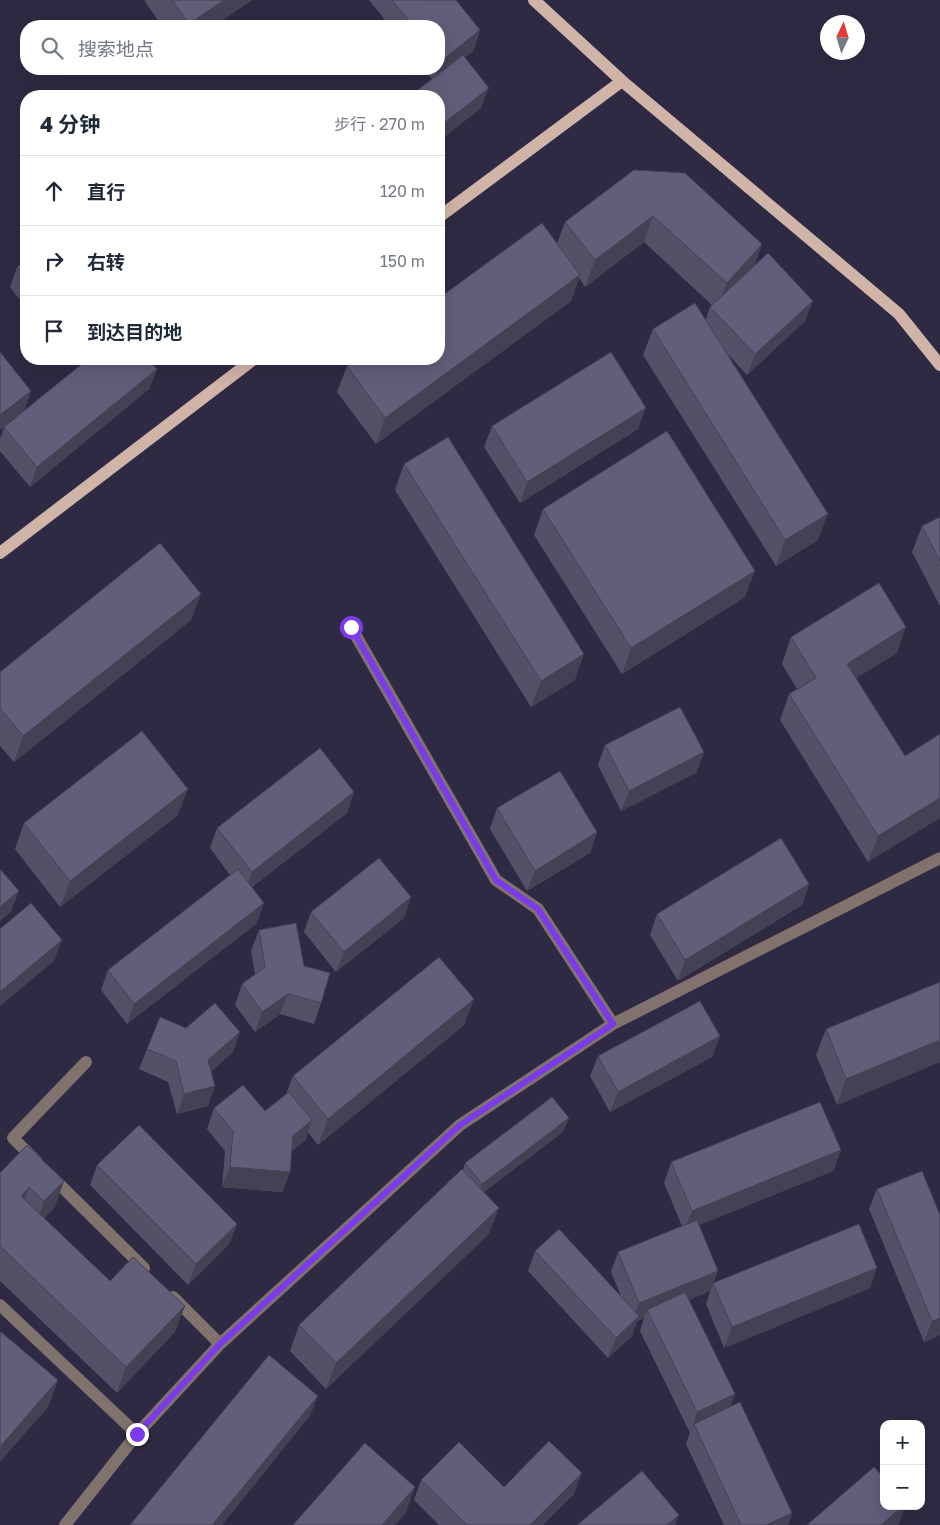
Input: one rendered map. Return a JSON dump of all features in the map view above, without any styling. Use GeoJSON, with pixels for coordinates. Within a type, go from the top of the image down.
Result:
{"type":"FeatureCollection","features":[{"type":"Feature","properties":{"kind":"main road"},"geometry":{"type":"LineString","coordinates":[[534,0],[622,81],[899,314],[940,365]]}},
{"type":"Feature","properties":{"kind":"main road"},"geometry":{"type":"LineString","coordinates":[[445,214],[622,81]]}},
{"type":"Feature","properties":{"kind":"main road"},"geometry":{"type":"LineString","coordinates":[[0,553],[246,365]]}},
{"type":"Feature","properties":{"kind":"street"},"geometry":{"type":"LineString","coordinates":[[351,627],[496,880],[538,909],[613,1024]]}},
{"type":"Feature","properties":{"kind":"street"},"geometry":{"type":"LineString","coordinates":[[65,1525],[137,1434],[220,1344],[460,1125],[613,1024],[940,858]]}},
{"type":"Feature","properties":{"kind":"street"},"geometry":{"type":"LineString","coordinates":[[86,1062],[13,1138],[151,1276]]}},
{"type":"Feature","properties":{"kind":"street"},"geometry":{"type":"LineString","coordinates":[[165,1289],[220,1344]]}},
{"type":"Feature","properties":{"kind":"street"},"geometry":{"type":"LineString","coordinates":[[0,1305],[137,1434]]}},
{"type":"Feature","properties":{"kind":"building"},"geometry":{"type":"Polygon","coordinates":[[[172,0],[224,0],[195,20],[186,20],[172,0]]]}},
{"type":"Feature","properties":{"kind":"building"},"geometry":{"type":"Polygon","coordinates":[[[392,0],[456,0],[480,30],[445,58],[445,20],[408,20],[392,0]]]}},
{"type":"Feature","properties":{"kind":"building"},"geometry":{"type":"Polygon","coordinates":[[[463,55],[489,88],[445,122],[445,90],[418,90],[437,75],[445,75],[445,69],[463,55]]]}},
{"type":"Feature","properties":{"kind":"building"},"geometry":{"type":"Polygon","coordinates":[[[634,170],[685,173],[762,244],[727,283],[653,216],[595,260],[565,222],[634,170]]]}},
{"type":"Feature","properties":{"kind":"building"},"geometry":{"type":"Polygon","coordinates":[[[542,223],[580,275],[385,418],[347,366],[445,365],[445,294],[542,223]]]}},
{"type":"Feature","properties":{"kind":"building"},"geometry":{"type":"Polygon","coordinates":[[[768,253],[813,301],[755,354],[710,307],[768,253]]]}},
{"type":"Feature","properties":{"kind":"building"},"geometry":{"type":"Polygon","coordinates":[[[695,303],[828,514],[785,540],[653,329],[695,303]]]}},
{"type":"Feature","properties":{"kind":"building"},"geometry":{"type":"Polygon","coordinates":[[[0,352],[31,391],[0,415],[0,352]]]}},
{"type":"Feature","properties":{"kind":"building"},"geometry":{"type":"Polygon","coordinates":[[[611,352],[646,408],[527,482],[492,426],[611,352]]]}},
{"type":"Feature","properties":{"kind":"building"},"geometry":{"type":"Polygon","coordinates":[[[81,365],[153,365],[157,369],[37,467],[4,427],[81,365]]]}},
{"type":"Feature","properties":{"kind":"building"},"geometry":{"type":"Polygon","coordinates":[[[667,431],[755,571],[631,648],[543,509],[667,431]]]}},
{"type":"Feature","properties":{"kind":"building"},"geometry":{"type":"Polygon","coordinates":[[[448,437],[584,654],[541,681],[404,464],[448,437]]]}},
{"type":"Feature","properties":{"kind":"building"},"geometry":{"type":"Polygon","coordinates":[[[940,517],[940,561],[922,526],[940,517]]]}},
{"type":"Feature","properties":{"kind":"building"},"geometry":{"type":"Polygon","coordinates":[[[160,543],[201,594],[23,736],[0,708],[0,672],[160,543]]]}},
{"type":"Feature","properties":{"kind":"building"},"geometry":{"type":"Polygon","coordinates":[[[879,583],[906,627],[847,664],[905,756],[940,734],[940,798],[878,836],[789,694],[816,678],[791,637],[879,583]]]}},
{"type":"Feature","properties":{"kind":"building"},"geometry":{"type":"Polygon","coordinates":[[[680,707],[704,752],[629,791],[605,745],[680,707]]]}},
{"type":"Feature","properties":{"kind":"building"},"geometry":{"type":"Polygon","coordinates":[[[142,731],[188,789],[70,881],[24,823],[142,731]]]}},
{"type":"Feature","properties":{"kind":"building"},"geometry":{"type":"Polygon","coordinates":[[[320,748],[354,792],[252,872],[217,828],[320,748]]]}},
{"type":"Feature","properties":{"kind":"building"},"geometry":{"type":"Polygon","coordinates":[[[560,771],[597,832],[535,871],[497,808],[560,771]]]}},
{"type":"Feature","properties":{"kind":"building"},"geometry":{"type":"Polygon","coordinates":[[[781,838],[809,884],[685,960],[657,914],[781,838]]]}},
{"type":"Feature","properties":{"kind":"building"},"geometry":{"type":"Polygon","coordinates":[[[379,858],[411,897],[344,952],[311,912],[379,858]]]}},
{"type":"Feature","properties":{"kind":"building"},"geometry":{"type":"Polygon","coordinates":[[[0,869],[19,891],[0,907],[0,869]]]}},
{"type":"Feature","properties":{"kind":"building"},"geometry":{"type":"Polygon","coordinates":[[[238,869],[264,903],[134,1004],[108,970],[238,869]]]}},
{"type":"Feature","properties":{"kind":"building"},"geometry":{"type":"Polygon","coordinates":[[[31,903],[62,940],[0,992],[0,929],[31,903]]]}},
{"type":"Feature","properties":{"kind":"building"},"geometry":{"type":"Polygon","coordinates":[[[296,923],[304,966],[330,973],[321,1003],[288,994],[262,1012],[242,984],[265,967],[259,930],[296,923]]]}},
{"type":"Feature","properties":{"kind":"building"},"geometry":{"type":"Polygon","coordinates":[[[439,957],[474,999],[328,1119],[293,1076],[439,957]]]}},
{"type":"Feature","properties":{"kind":"building"},"geometry":{"type":"Polygon","coordinates":[[[940,982],[940,1040],[846,1079],[826,1029],[940,982]]]}},
{"type":"Feature","properties":{"kind":"building"},"geometry":{"type":"Polygon","coordinates":[[[700,1001],[720,1036],[618,1092],[598,1056],[700,1001]]]}},
{"type":"Feature","properties":{"kind":"building"},"geometry":{"type":"Polygon","coordinates":[[[215,1003],[240,1032],[208,1060],[215,1086],[184,1094],[176,1061],[147,1049],[160,1017],[186,1028],[215,1003]]]}},
{"type":"Feature","properties":{"kind":"building"},"geometry":{"type":"Polygon","coordinates":[[[243,1085],[265,1111],[289,1092],[312,1120],[293,1136],[290,1172],[230,1167],[233,1131],[214,1108],[243,1085]]]}},
{"type":"Feature","properties":{"kind":"building"},"geometry":{"type":"Polygon","coordinates":[[[552,1097],[569,1118],[482,1184],[465,1163],[552,1097]]]}},
{"type":"Feature","properties":{"kind":"building"},"geometry":{"type":"Polygon","coordinates":[[[820,1102],[841,1150],[692,1211],[671,1162],[820,1102]]]}},
{"type":"Feature","properties":{"kind":"building"},"geometry":{"type":"Polygon","coordinates":[[[139,1125],[237,1224],[196,1264],[97,1165],[139,1125]]]}},
{"type":"Feature","properties":{"kind":"building"},"geometry":{"type":"Polygon","coordinates":[[[27,1145],[64,1181],[44,1201],[29,1187],[21,1196],[110,1281],[133,1257],[185,1306],[126,1367],[0,1246],[0,1173],[27,1145]]]}},
{"type":"Feature","properties":{"kind":"building"},"geometry":{"type":"Polygon","coordinates":[[[462,1169],[499,1208],[336,1363],[299,1325],[462,1169]]]}},
{"type":"Feature","properties":{"kind":"building"},"geometry":{"type":"Polygon","coordinates":[[[922,1171],[940,1215],[940,1318],[932,1321],[877,1189],[922,1171]]]}},
{"type":"Feature","properties":{"kind":"building"},"geometry":{"type":"Polygon","coordinates":[[[697,1220],[718,1271],[639,1303],[618,1252],[697,1220]]]}},
{"type":"Feature","properties":{"kind":"building"},"geometry":{"type":"Polygon","coordinates":[[[859,1224],[877,1268],[732,1327],[713,1283],[859,1224]]]}},
{"type":"Feature","properties":{"kind":"building"},"geometry":{"type":"Polygon","coordinates":[[[559,1229],[639,1316],[616,1338],[535,1251],[559,1229]]]}},
{"type":"Feature","properties":{"kind":"building"},"geometry":{"type":"Polygon","coordinates":[[[685,1292],[735,1394],[697,1412],[647,1310],[685,1292]]]}},
{"type":"Feature","properties":{"kind":"building"},"geometry":{"type":"Polygon","coordinates":[[[1,1332],[58,1380],[0,1447],[0,1334],[1,1332]]]}},
{"type":"Feature","properties":{"kind":"building"},"geometry":{"type":"Polygon","coordinates":[[[269,1355],[318,1396],[212,1525],[130,1525],[269,1355]]]}},
{"type":"Feature","properties":{"kind":"building"},"geometry":{"type":"Polygon","coordinates":[[[740,1402],[792,1513],[766,1525],[741,1525],[694,1424],[740,1402]]]}},
{"type":"Feature","properties":{"kind":"building"},"geometry":{"type":"Polygon","coordinates":[[[549,1441],[582,1473],[530,1525],[467,1525],[421,1480],[459,1442],[504,1487],[549,1441]]]}},
{"type":"Feature","properties":{"kind":"building"},"geometry":{"type":"Polygon","coordinates":[[[365,1443],[415,1487],[382,1525],[293,1525],[365,1443]]]}},
{"type":"Feature","properties":{"kind":"building"},"geometry":{"type":"Polygon","coordinates":[[[874,1467],[880,1474],[880,1510],[898,1510],[881,1525],[807,1525],[874,1467]]]}},
{"type":"Feature","properties":{"kind":"building"},"geometry":{"type":"Polygon","coordinates":[[[642,1471],[679,1515],[667,1525],[577,1525],[642,1471]]]}},
{"type":"Feature","properties":{"kind":"route"},"geometry":{"type":"LineString","coordinates":[[137,1434],[220,1344],[460,1125],[613,1024],[538,909],[496,880],[351,627]]}}]}
